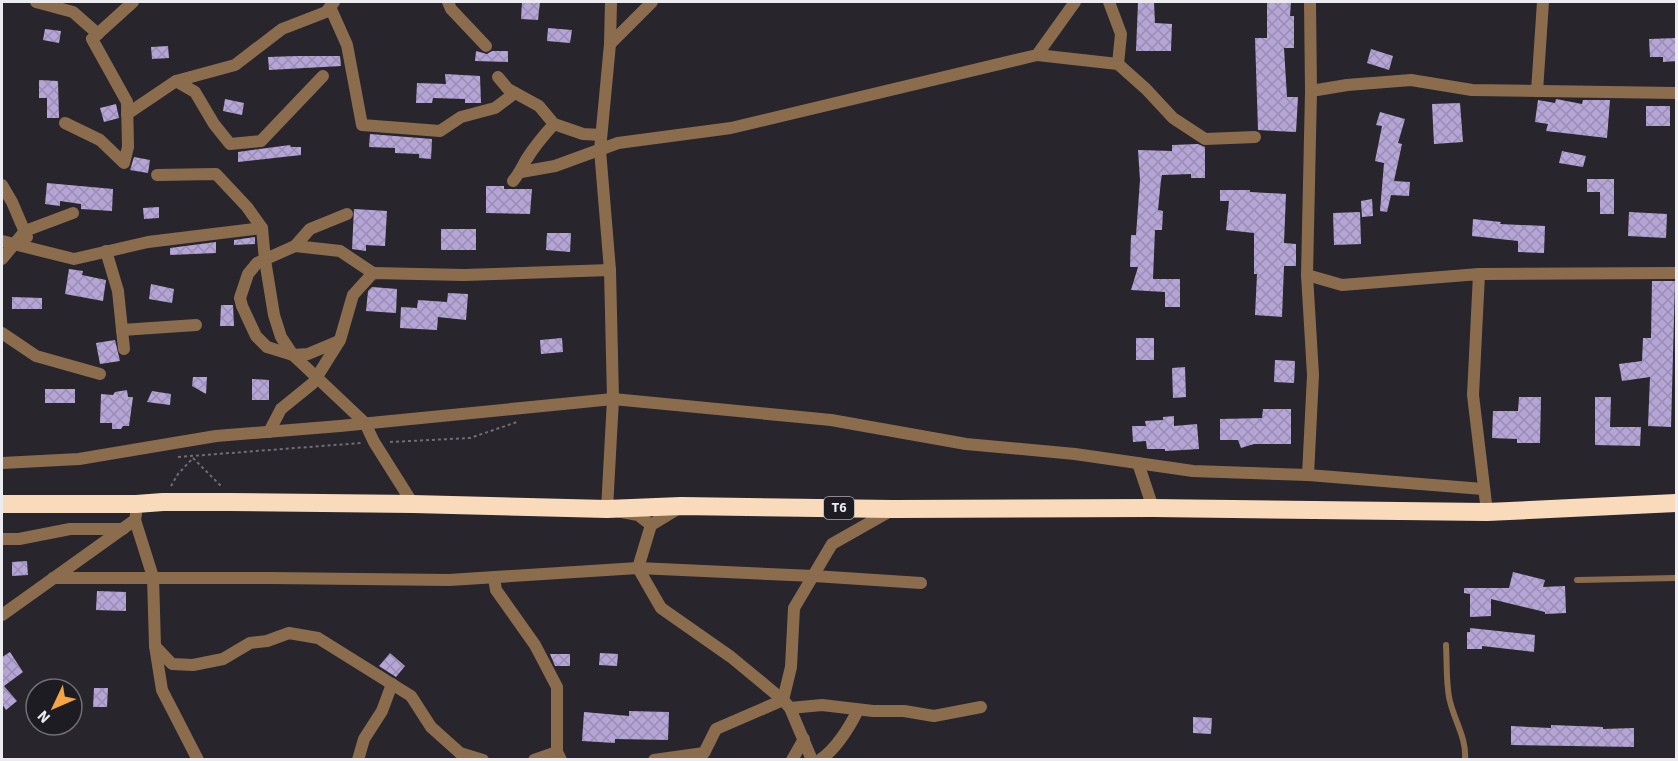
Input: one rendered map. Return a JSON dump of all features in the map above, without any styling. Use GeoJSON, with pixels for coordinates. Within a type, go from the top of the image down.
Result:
{"type":"FeatureCollection","features":[{"type":"Feature","properties":{"kind":"highway","name":"T6"},"geometry":{"type":"LineString","coordinates":[[2,504],[136,512],[163,502],[229,502],[607,509],[681,506],[1487,512],[1677,503]]}},
{"type":"Feature","properties":{"kind":"street"},"geometry":{"type":"LineString","coordinates":[[36,2],[73,12],[98,34]]}},
{"type":"Feature","properties":{"kind":"street"},"geometry":{"type":"LineString","coordinates":[[65,123],[100,140],[124,163],[128,147],[127,102],[92,39],[133,2]]}},
{"type":"Feature","properties":{"kind":"street"},"geometry":{"type":"LineString","coordinates":[[448,2],[451,9],[486,46]]}},
{"type":"Feature","properties":{"kind":"street"},"geometry":{"type":"LineString","coordinates":[[611,2],[610,44],[600,150],[610,270],[613,399],[607,509],[638,515],[651,525]]}},
{"type":"Feature","properties":{"kind":"street"},"geometry":{"type":"LineString","coordinates":[[610,44],[652,2]]}},
{"type":"Feature","properties":{"kind":"street"},"geometry":{"type":"LineString","coordinates":[[1037,55],[1075,2]]}},
{"type":"Feature","properties":{"kind":"street"},"geometry":{"type":"LineString","coordinates":[[1109,2],[1121,34],[1118,64]]}},
{"type":"Feature","properties":{"kind":"street"},"geometry":{"type":"LineString","coordinates":[[1308,475],[1313,375],[1307,275],[1311,91],[1310,2]]}},
{"type":"Feature","properties":{"kind":"street"},"geometry":{"type":"LineString","coordinates":[[1537,91],[1543,2]]}},
{"type":"Feature","properties":{"kind":"street"},"geometry":{"type":"LineString","coordinates":[[127,114],[176,81],[235,65],[282,29],[326,12],[332,4]]}},
{"type":"Feature","properties":{"kind":"street"},"geometry":{"type":"LineString","coordinates":[[332,4],[347,45],[362,125],[440,131],[461,117],[495,108],[515,93]]}},
{"type":"Feature","properties":{"kind":"street"},"geometry":{"type":"LineString","coordinates":[[554,124],[536,146],[517,177],[618,143],[731,128],[1037,55],[1118,64],[1173,118],[1205,140],[1255,137]]}},
{"type":"Feature","properties":{"kind":"street"},"geometry":{"type":"LineString","coordinates":[[176,81],[195,92],[214,124],[230,144],[261,141],[323,76]]}},
{"type":"Feature","properties":{"kind":"street"},"geometry":{"type":"LineString","coordinates":[[498,77],[508,89],[539,106],[554,124],[583,134],[601,135]]}},
{"type":"Feature","properties":{"kind":"street"},"geometry":{"type":"LineString","coordinates":[[1311,91],[1347,85],[1411,80],[1472,90],[1677,93]]}},
{"type":"Feature","properties":{"kind":"street"},"geometry":{"type":"LineString","coordinates":[[157,175],[216,174],[247,207],[262,228],[274,315],[281,337],[293,355],[365,423],[412,504]]}},
{"type":"Feature","properties":{"kind":"street"},"geometry":{"type":"LineString","coordinates":[[2,185],[31,248]]}},
{"type":"Feature","properties":{"kind":"street"},"geometry":{"type":"LineString","coordinates":[[2,259],[8,243],[25,231],[73,213]]}},
{"type":"Feature","properties":{"kind":"street"},"geometry":{"type":"LineString","coordinates":[[340,340],[308,354],[293,355],[267,347],[250,326],[240,298],[248,274],[255,265],[296,246],[310,229],[347,214]]}},
{"type":"Feature","properties":{"kind":"street"},"geometry":{"type":"LineString","coordinates":[[8,243],[74,258],[148,242],[262,228]]}},
{"type":"Feature","properties":{"kind":"street"},"geometry":{"type":"LineString","coordinates":[[296,246],[340,251],[373,273],[464,274],[610,270]]}},
{"type":"Feature","properties":{"kind":"street"},"geometry":{"type":"LineString","coordinates":[[106,251],[118,291],[124,349]]}},
{"type":"Feature","properties":{"kind":"street"},"geometry":{"type":"LineString","coordinates":[[269,432],[281,409],[313,382],[340,340],[353,295],[373,273]]}},
{"type":"Feature","properties":{"kind":"street"},"geometry":{"type":"LineString","coordinates":[[1307,275],[1342,285],[1479,274],[1677,273]]}},
{"type":"Feature","properties":{"kind":"street"},"geometry":{"type":"LineString","coordinates":[[1479,274],[1473,395],[1482,489],[1487,512]]}},
{"type":"Feature","properties":{"kind":"street"},"geometry":{"type":"LineString","coordinates":[[122,330],[196,325]]}},
{"type":"Feature","properties":{"kind":"street"},"geometry":{"type":"LineString","coordinates":[[2,333],[36,356],[100,374]]}},
{"type":"Feature","properties":{"kind":"street"},"geometry":{"type":"LineString","coordinates":[[2,463],[79,459],[216,436],[613,399],[831,420],[966,444],[1075,454],[1193,471],[1308,475],[1482,489]]}},
{"type":"Feature","properties":{"kind":"street"},"geometry":{"type":"LineString","coordinates":[[1138,463],[1153,508]]}},
{"type":"Feature","properties":{"kind":"street"},"geometry":{"type":"LineString","coordinates":[[681,506],[651,525],[638,568],[661,608],[731,657],[786,704],[812,759]]}},
{"type":"Feature","properties":{"kind":"street"},"geometry":{"type":"LineString","coordinates":[[786,704],[791,667],[794,608],[832,544],[893,509]]}},
{"type":"Feature","properties":{"kind":"street"},"geometry":{"type":"LineString","coordinates":[[2,615],[123,529],[136,512]]}},
{"type":"Feature","properties":{"kind":"street"},"geometry":{"type":"LineString","coordinates":[[136,512],[153,577],[155,646],[162,690],[198,759]]}},
{"type":"Feature","properties":{"kind":"street"},"geometry":{"type":"LineString","coordinates":[[2,539],[20,539],[70,529],[123,529]]}},
{"type":"Feature","properties":{"kind":"street"},"geometry":{"type":"LineString","coordinates":[[53,578],[449,580],[638,568],[921,583]]}},
{"type":"Feature","properties":{"kind":"street"},"geometry":{"type":"LineString","coordinates":[[494,578],[496,590],[535,645],[558,687],[559,756],[534,759]]}},
{"type":"Feature","properties":{"kind":"street"},"geometry":{"type":"LineString","coordinates":[[155,646],[172,663],[193,665],[223,659],[250,643],[267,641],[289,633],[318,638],[411,696],[431,727],[460,753],[483,759]]}},
{"type":"Feature","properties":{"kind":"street"},"geometry":{"type":"LineString","coordinates":[[358,759],[364,739],[382,711],[392,684]]}},
{"type":"Feature","properties":{"kind":"street"},"geometry":{"type":"LineString","coordinates":[[654,759],[704,753],[716,729],[786,704],[822,705],[858,710],[896,710],[934,716],[981,707]]}},
{"type":"Feature","properties":{"kind":"street"},"geometry":{"type":"LineString","coordinates":[[820,759],[838,742],[852,723],[858,710]]}},
{"type":"Feature","properties":{"kind":"street"},"geometry":{"type":"LineString","coordinates":[[792,759],[804,739]]}},
{"type":"Feature","properties":{"kind":"lane"},"geometry":{"type":"LineString","coordinates":[[1577,580],[1677,578]]}},
{"type":"Feature","properties":{"kind":"lane"},"geometry":{"type":"LineString","coordinates":[[1446,645],[1448,694],[1453,715],[1466,748],[1465,759]]}},
{"type":"Feature","properties":{"kind":"path"},"geometry":{"type":"LineString","coordinates":[[177,457],[375,442],[470,438],[520,421]]}},
{"type":"Feature","properties":{"kind":"path"},"geometry":{"type":"LineString","coordinates":[[163,502],[178,474],[194,457]]}},
{"type":"Feature","properties":{"kind":"path"},"geometry":{"type":"LineString","coordinates":[[194,457],[224,488],[229,502]]}},
{"type":"Feature","properties":{"kind":"building"},"geometry":{"type":"Polygon","coordinates":[[[522,2],[540,2],[538,20],[521,19],[522,2]]]}},
{"type":"Feature","properties":{"kind":"building"},"geometry":{"type":"Polygon","coordinates":[[[1138,2],[1154,2],[1155,23],[1172,24],[1171,51],[1136,51],[1138,2]]]}},
{"type":"Feature","properties":{"kind":"building"},"geometry":{"type":"Polygon","coordinates":[[[1267,2],[1291,2],[1290,16],[1294,16],[1294,48],[1284,48],[1287,97],[1298,97],[1296,132],[1258,130],[1255,38],[1267,38],[1267,2]]]}},
{"type":"Feature","properties":{"kind":"building"},"geometry":{"type":"Polygon","coordinates":[[[548,28],[572,30],[570,43],[547,41],[548,28]]]}},
{"type":"Feature","properties":{"kind":"building"},"geometry":{"type":"Polygon","coordinates":[[[45,29],[61,31],[59,43],[43,40],[45,29]]]}},
{"type":"Feature","properties":{"kind":"building"},"geometry":{"type":"Polygon","coordinates":[[[1677,38],[1677,61],[1663,62],[1663,57],[1650,57],[1649,39],[1677,38]]]}},
{"type":"Feature","properties":{"kind":"building"},"geometry":{"type":"Polygon","coordinates":[[[168,46],[169,58],[152,59],[151,47],[168,46]]]}},
{"type":"Feature","properties":{"kind":"building"},"geometry":{"type":"Polygon","coordinates":[[[1371,49],[1393,56],[1389,70],[1367,63],[1371,49]]]}},
{"type":"Feature","properties":{"kind":"building"},"geometry":{"type":"Polygon","coordinates":[[[476,51],[487,54],[492,51],[508,51],[508,62],[475,61],[476,51]]]}},
{"type":"Feature","properties":{"kind":"building"},"geometry":{"type":"Polygon","coordinates":[[[340,56],[341,66],[269,70],[268,57],[340,56]]]}},
{"type":"Feature","properties":{"kind":"building"},"geometry":{"type":"Polygon","coordinates":[[[445,74],[480,76],[481,103],[465,103],[465,99],[433,98],[432,103],[416,103],[417,83],[446,84],[445,74]]]}},
{"type":"Feature","properties":{"kind":"building"},"geometry":{"type":"Polygon","coordinates":[[[39,80],[58,81],[59,118],[47,118],[47,98],[39,98],[39,80]]]}},
{"type":"Feature","properties":{"kind":"building"},"geometry":{"type":"Polygon","coordinates":[[[225,99],[244,103],[242,115],[223,111],[225,99]]]}},
{"type":"Feature","properties":{"kind":"building"},"geometry":{"type":"Polygon","coordinates":[[[1556,99],[1582,104],[1583,100],[1610,100],[1607,138],[1546,131],[1548,124],[1535,122],[1538,100],[1555,103],[1556,99]]]}},
{"type":"Feature","properties":{"kind":"building"},"geometry":{"type":"Polygon","coordinates":[[[1460,103],[1463,142],[1434,144],[1432,104],[1460,103]]]}},
{"type":"Feature","properties":{"kind":"building"},"geometry":{"type":"Polygon","coordinates":[[[116,104],[119,118],[104,122],[100,108],[116,104]]]}},
{"type":"Feature","properties":{"kind":"building"},"geometry":{"type":"Polygon","coordinates":[[[1646,106],[1670,106],[1670,126],[1646,126],[1646,106]]]}},
{"type":"Feature","properties":{"kind":"building"},"geometry":{"type":"Polygon","coordinates":[[[1380,112],[1405,119],[1398,143],[1402,144],[1394,181],[1410,182],[1409,196],[1391,195],[1387,212],[1380,211],[1384,163],[1375,161],[1382,126],[1376,125],[1380,112]]]}},
{"type":"Feature","properties":{"kind":"building"},"geometry":{"type":"Polygon","coordinates":[[[370,134],[432,139],[431,159],[419,158],[419,154],[395,153],[395,148],[369,147],[370,134]]]}},
{"type":"Feature","properties":{"kind":"building"},"geometry":{"type":"Polygon","coordinates":[[[1198,144],[1205,147],[1205,178],[1191,178],[1191,174],[1162,175],[1158,210],[1163,211],[1162,230],[1155,230],[1153,279],[1180,279],[1180,307],[1165,307],[1165,292],[1131,290],[1138,267],[1130,267],[1131,235],[1136,235],[1140,180],[1138,150],[1172,151],[1172,145],[1198,144]]]}},
{"type":"Feature","properties":{"kind":"building"},"geometry":{"type":"Polygon","coordinates":[[[290,145],[301,147],[301,155],[238,162],[238,152],[290,145]]]}},
{"type":"Feature","properties":{"kind":"building"},"geometry":{"type":"Polygon","coordinates":[[[1562,151],[1586,156],[1583,167],[1559,163],[1562,151]]]}},
{"type":"Feature","properties":{"kind":"building"},"geometry":{"type":"Polygon","coordinates":[[[134,157],[150,160],[148,173],[130,170],[134,157]]]}},
{"type":"Feature","properties":{"kind":"building"},"geometry":{"type":"Polygon","coordinates":[[[1587,179],[1614,179],[1614,214],[1600,214],[1600,192],[1587,192],[1587,179]]]}},
{"type":"Feature","properties":{"kind":"building"},"geometry":{"type":"Polygon","coordinates":[[[47,183],[113,189],[112,211],[81,209],[81,204],[60,201],[60,206],[45,204],[47,183]]]}},
{"type":"Feature","properties":{"kind":"building"},"geometry":{"type":"Polygon","coordinates":[[[486,186],[504,186],[504,189],[532,189],[530,214],[486,213],[486,186]]]}},
{"type":"Feature","properties":{"kind":"building"},"geometry":{"type":"Polygon","coordinates":[[[1220,190],[1250,190],[1250,192],[1286,194],[1284,243],[1296,244],[1296,266],[1284,266],[1282,317],[1255,315],[1257,274],[1254,274],[1254,233],[1226,230],[1229,201],[1220,201],[1220,190]]]}},
{"type":"Feature","properties":{"kind":"building"},"geometry":{"type":"Polygon","coordinates":[[[1372,199],[1373,216],[1362,217],[1361,201],[1372,199]]]}},
{"type":"Feature","properties":{"kind":"building"},"geometry":{"type":"Polygon","coordinates":[[[159,207],[159,218],[144,219],[143,208],[159,207]]]}},
{"type":"Feature","properties":{"kind":"building"},"geometry":{"type":"Polygon","coordinates":[[[354,209],[387,211],[385,246],[366,245],[366,251],[352,249],[354,209]]]}},
{"type":"Feature","properties":{"kind":"building"},"geometry":{"type":"Polygon","coordinates":[[[1360,212],[1361,244],[1334,245],[1333,213],[1360,212]]]}},
{"type":"Feature","properties":{"kind":"building"},"geometry":{"type":"Polygon","coordinates":[[[1629,212],[1667,214],[1666,238],[1628,236],[1629,212]]]}},
{"type":"Feature","properties":{"kind":"building"},"geometry":{"type":"Polygon","coordinates":[[[1473,219],[1501,222],[1500,224],[1545,226],[1544,253],[1518,252],[1518,241],[1472,236],[1473,219]]]}},
{"type":"Feature","properties":{"kind":"building"},"geometry":{"type":"Polygon","coordinates":[[[441,229],[476,229],[476,250],[441,250],[441,229]]]}},
{"type":"Feature","properties":{"kind":"building"},"geometry":{"type":"Polygon","coordinates":[[[547,233],[571,233],[570,252],[546,250],[547,233]]]}},
{"type":"Feature","properties":{"kind":"building"},"geometry":{"type":"Polygon","coordinates":[[[255,237],[255,244],[234,245],[234,240],[255,237]]]}},
{"type":"Feature","properties":{"kind":"building"},"geometry":{"type":"Polygon","coordinates":[[[216,242],[216,253],[170,255],[170,248],[216,242]]]}},
{"type":"Feature","properties":{"kind":"building"},"geometry":{"type":"Polygon","coordinates":[[[69,269],[83,271],[82,275],[106,280],[103,301],[65,294],[69,269]]]}},
{"type":"Feature","properties":{"kind":"building"},"geometry":{"type":"Polygon","coordinates":[[[1652,281],[1675,281],[1671,427],[1648,426],[1650,377],[1622,381],[1619,364],[1642,361],[1643,338],[1651,338],[1652,281]]]}},
{"type":"Feature","properties":{"kind":"building"},"geometry":{"type":"Polygon","coordinates":[[[151,284],[174,289],[172,303],[149,299],[151,284]]]}},
{"type":"Feature","properties":{"kind":"building"},"geometry":{"type":"Polygon","coordinates":[[[372,287],[397,289],[396,313],[366,311],[368,291],[372,287]]]}},
{"type":"Feature","properties":{"kind":"building"},"geometry":{"type":"Polygon","coordinates":[[[448,293],[468,294],[466,320],[438,317],[437,330],[400,328],[401,307],[417,308],[418,300],[447,302],[448,293]]]}},
{"type":"Feature","properties":{"kind":"building"},"geometry":{"type":"Polygon","coordinates":[[[12,297],[42,298],[42,309],[12,309],[12,297]]]}},
{"type":"Feature","properties":{"kind":"building"},"geometry":{"type":"Polygon","coordinates":[[[221,305],[233,305],[234,326],[220,326],[221,305]]]}},
{"type":"Feature","properties":{"kind":"building"},"geometry":{"type":"Polygon","coordinates":[[[562,338],[563,352],[541,354],[540,340],[562,338]]]}},
{"type":"Feature","properties":{"kind":"building"},"geometry":{"type":"Polygon","coordinates":[[[1136,338],[1154,338],[1154,360],[1136,360],[1136,338]]]}},
{"type":"Feature","properties":{"kind":"building"},"geometry":{"type":"Polygon","coordinates":[[[115,340],[120,361],[100,364],[96,343],[115,340]]]}},
{"type":"Feature","properties":{"kind":"building"},"geometry":{"type":"Polygon","coordinates":[[[1275,360],[1295,361],[1294,383],[1274,382],[1275,360]]]}},
{"type":"Feature","properties":{"kind":"building"},"geometry":{"type":"Polygon","coordinates":[[[1185,367],[1186,397],[1173,398],[1172,368],[1185,367]]]}},
{"type":"Feature","properties":{"kind":"building"},"geometry":{"type":"Polygon","coordinates":[[[193,377],[207,377],[206,394],[192,386],[193,377]]]}},
{"type":"Feature","properties":{"kind":"building"},"geometry":{"type":"Polygon","coordinates":[[[252,379],[269,380],[269,400],[252,400],[252,379]]]}},
{"type":"Feature","properties":{"kind":"building"},"geometry":{"type":"Polygon","coordinates":[[[45,389],[75,389],[75,403],[45,403],[45,389]]]}},
{"type":"Feature","properties":{"kind":"building"},"geometry":{"type":"Polygon","coordinates":[[[127,390],[128,397],[133,397],[129,426],[112,429],[112,423],[100,423],[101,394],[113,395],[115,392],[127,390]]]}},
{"type":"Feature","properties":{"kind":"building"},"geometry":{"type":"Polygon","coordinates":[[[152,391],[171,394],[170,405],[147,402],[152,391]]]}},
{"type":"Feature","properties":{"kind":"building"},"geometry":{"type":"Polygon","coordinates":[[[1519,397],[1541,397],[1540,443],[1517,443],[1517,439],[1492,438],[1493,411],[1518,411],[1519,397]]]}},
{"type":"Feature","properties":{"kind":"building"},"geometry":{"type":"Polygon","coordinates":[[[1595,397],[1611,397],[1610,427],[1641,427],[1640,446],[1595,445],[1595,397]]]}},
{"type":"Feature","properties":{"kind":"building"},"geometry":{"type":"Polygon","coordinates":[[[1263,409],[1291,409],[1291,444],[1254,444],[1241,448],[1238,440],[1220,440],[1220,419],[1262,418],[1263,409]]]}},
{"type":"Feature","properties":{"kind":"building"},"geometry":{"type":"Polygon","coordinates":[[[1174,416],[1174,426],[1197,424],[1199,449],[1165,451],[1165,449],[1147,449],[1146,441],[1133,442],[1132,426],[1146,426],[1145,421],[1163,420],[1163,417],[1174,416]]]}},
{"type":"Feature","properties":{"kind":"building"},"geometry":{"type":"Polygon","coordinates":[[[27,561],[28,575],[12,576],[12,562],[27,561]]]}},
{"type":"Feature","properties":{"kind":"building"},"geometry":{"type":"Polygon","coordinates":[[[1513,572],[1545,580],[1543,587],[1565,586],[1566,613],[1545,614],[1545,612],[1491,599],[1491,616],[1470,617],[1470,594],[1464,593],[1464,588],[1509,588],[1513,572]]]}},
{"type":"Feature","properties":{"kind":"building"},"geometry":{"type":"Polygon","coordinates":[[[97,591],[126,592],[126,611],[96,610],[97,591]]]}},
{"type":"Feature","properties":{"kind":"building"},"geometry":{"type":"Polygon","coordinates":[[[1470,628],[1535,635],[1534,652],[1482,646],[1482,649],[1467,649],[1467,632],[1470,632],[1470,628]]]}},
{"type":"Feature","properties":{"kind":"building"},"geometry":{"type":"Polygon","coordinates":[[[10,652],[23,672],[4,686],[17,701],[6,710],[2,704],[2,657],[10,652]]]}},
{"type":"Feature","properties":{"kind":"building"},"geometry":{"type":"Polygon","coordinates":[[[390,653],[405,666],[396,677],[379,666],[390,653]]]}},
{"type":"Feature","properties":{"kind":"building"},"geometry":{"type":"Polygon","coordinates":[[[600,653],[618,654],[617,666],[599,665],[600,653]]]}},
{"type":"Feature","properties":{"kind":"building"},"geometry":{"type":"Polygon","coordinates":[[[550,654],[570,654],[570,666],[555,666],[550,654]]]}},
{"type":"Feature","properties":{"kind":"building"},"geometry":{"type":"Polygon","coordinates":[[[94,688],[108,688],[107,707],[93,707],[94,688]]]}},
{"type":"Feature","properties":{"kind":"building"},"geometry":{"type":"Polygon","coordinates":[[[629,711],[669,712],[668,740],[615,739],[615,743],[582,741],[584,712],[629,716],[629,711]]]}},
{"type":"Feature","properties":{"kind":"building"},"geometry":{"type":"Polygon","coordinates":[[[1193,717],[1212,718],[1211,734],[1193,733],[1193,717]]]}},
{"type":"Feature","properties":{"kind":"building"},"geometry":{"type":"Polygon","coordinates":[[[1551,725],[1603,727],[1603,729],[1634,728],[1634,747],[1511,745],[1511,726],[1551,728],[1551,725]]]}}]}
